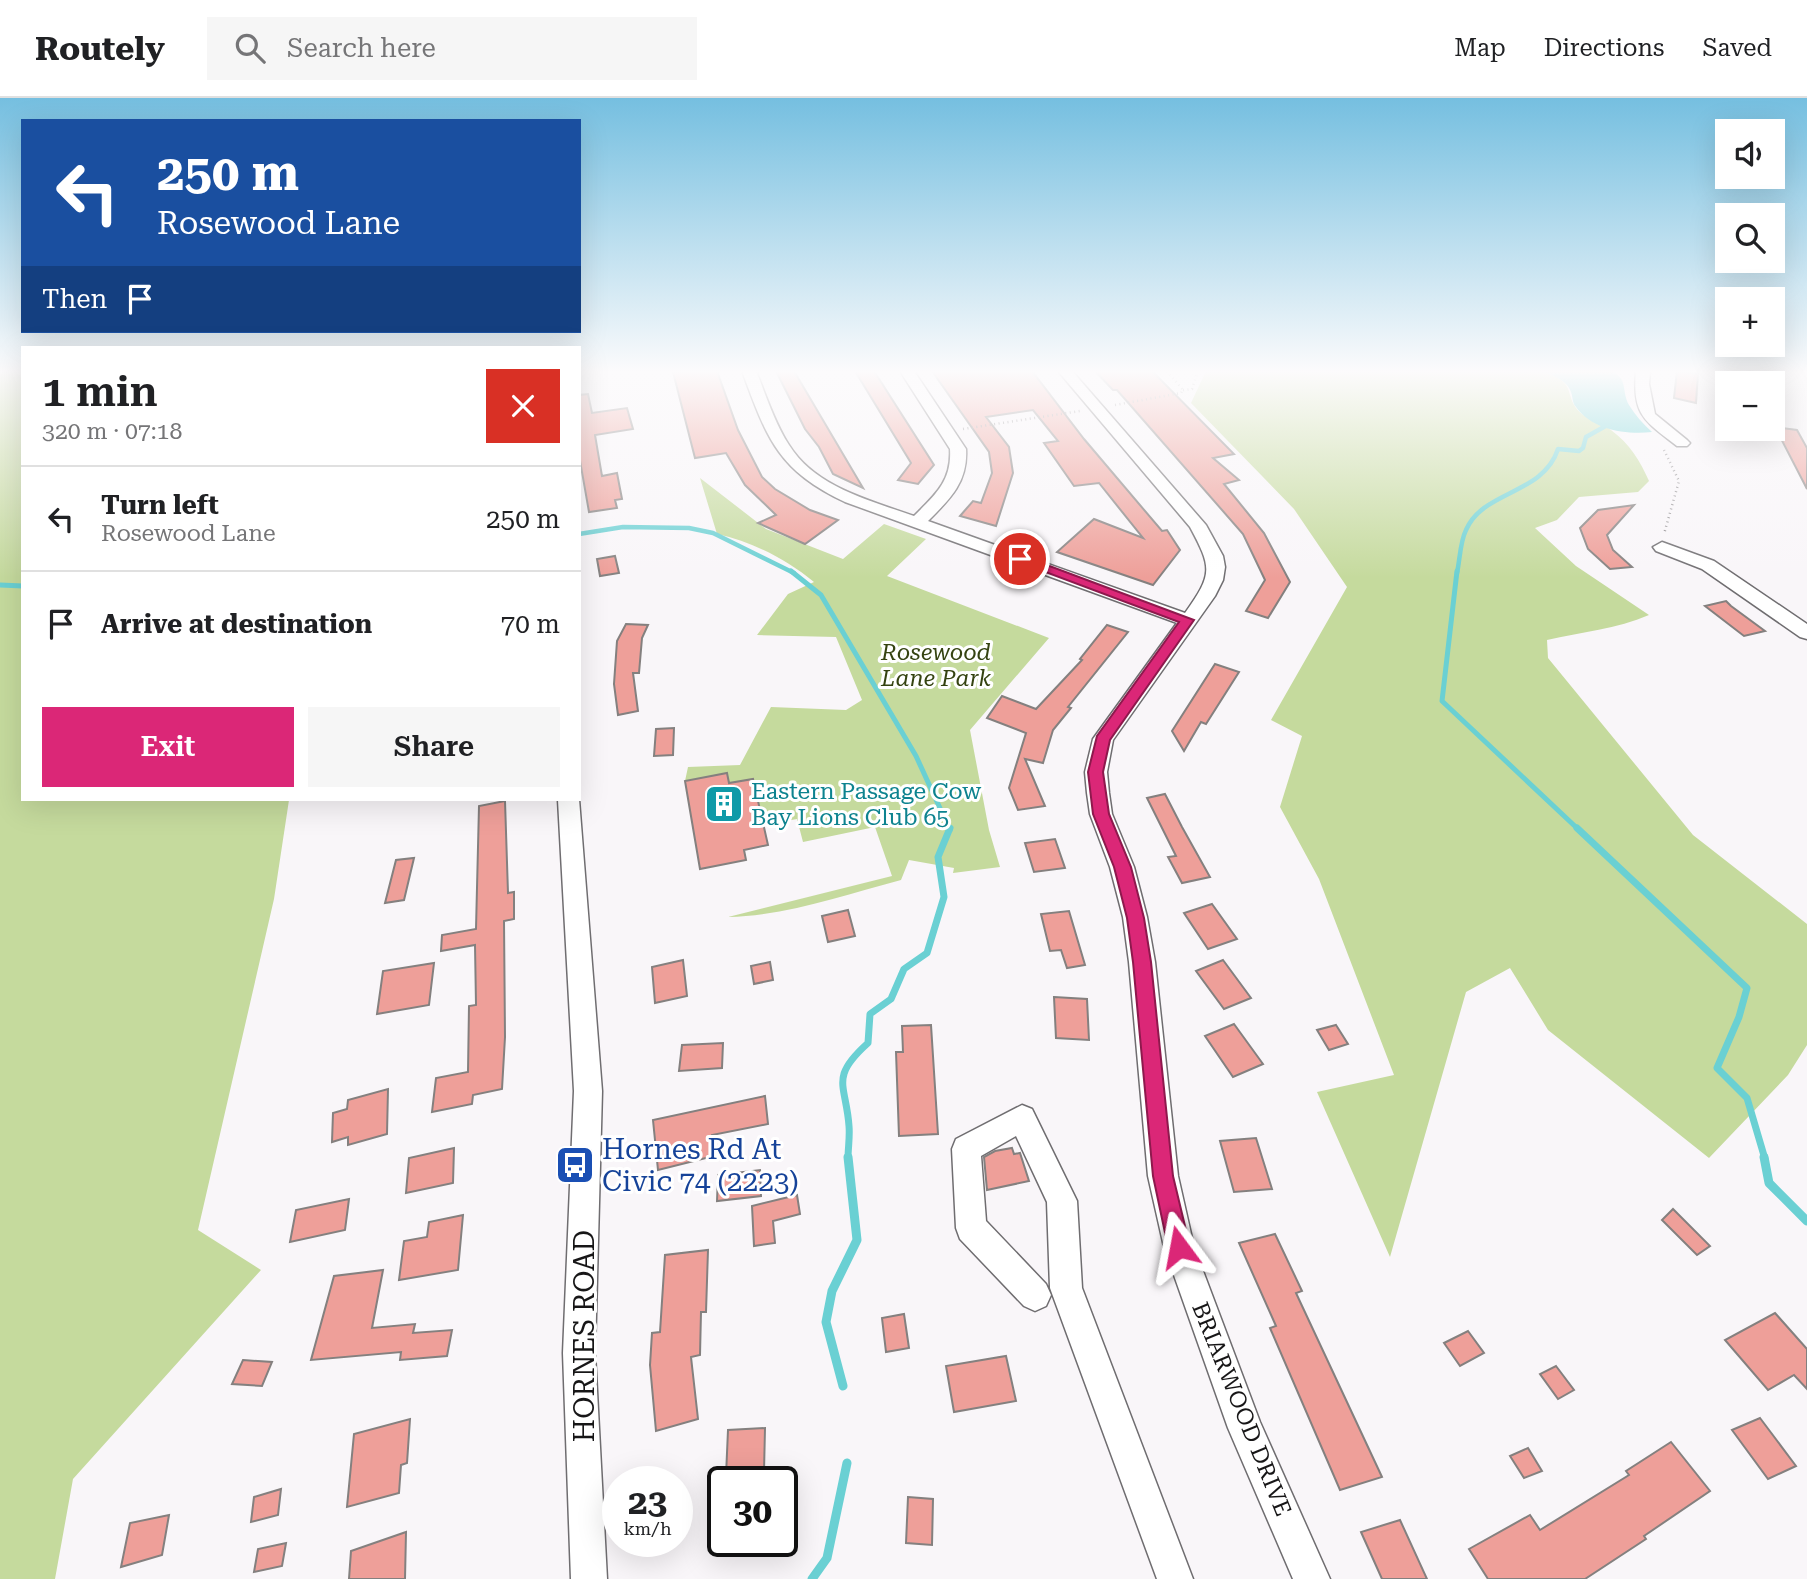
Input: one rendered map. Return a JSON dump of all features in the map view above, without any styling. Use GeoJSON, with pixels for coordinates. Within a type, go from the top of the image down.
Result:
{"type":"FeatureCollection","features":[{"type":"Feature","properties":{"kind":"street"},"geometry":{"type":"LineString","coordinates":[[778,440],[795,467],[829,490],[1187,620]]}},
{"type":"Feature","properties":{"kind":"street"},"geometry":{"type":"LineString","coordinates":[[918,521],[957,479],[960,463],[958,450],[952,440]]}},
{"type":"Feature","properties":{"kind":"street","name":"BRIARWOOD DRIVE"},"geometry":{"type":"LineString","coordinates":[[1125,440],[1198,525],[1210,544],[1216,567],[1214,580],[1206,596],[1102,739],[1097,757],[1097,793],[1101,814],[1122,867],[1135,918],[1142,962],[1163,1176],[1179,1247],[1245,1428],[1312,1579]]}},
{"type":"Feature","properties":{"kind":"street"},"geometry":{"type":"LineString","coordinates":[[1678,440],[1682,443]]}},
{"type":"Feature","properties":{"kind":"street"},"geometry":{"type":"LineString","coordinates":[[1662,547],[1708,565],[1807,633]]}},
{"type":"Feature","properties":{"kind":"street","name":"HORNES ROAD"},"geometry":{"type":"LineString","coordinates":[[569,801],[589,1091],[579,1353],[589,1579]]}},
{"type":"Feature","properties":{"kind":"street"},"geometry":{"type":"LineString","coordinates":[[1035,1295],[971,1228],[967,1180],[966,1149],[1022,1118],[1062,1201],[1066,1288],[1175,1579]]}},
{"type":"Feature","properties":{"kind":"path"},"geometry":{"type":"LineString","coordinates":[[1662,547],[1674,491],[1679,481],[1663,448],[1682,443]]}},
{"type":"Feature","properties":{"kind":"green space"},"geometry":{"type":"Polygon","coordinates":[[[0,440],[21,440],[21,801],[289,801],[274,899],[198,1230],[261,1270],[73,1479],[55,1579],[0,1579],[0,440]]]}},
{"type":"Feature","properties":{"kind":"green space"},"geometry":{"type":"Polygon","coordinates":[[[1227,440],[1623,440],[1638,460],[1649,481],[1638,492],[1579,497],[1557,520],[1535,528],[1576,566],[1649,615],[1612,627],[1547,640],[1548,658],[1693,835],[1807,924],[1807,1045],[1788,1075],[1709,1158],[1548,1030],[1510,968],[1466,992],[1390,1257],[1317,1092],[1394,1075],[1319,879],[1280,807],[1302,736],[1271,720],[1347,587],[1294,509],[1227,440]]]}},
{"type":"Feature","properties":{"kind":"green space","name":"Rosewood Lane Park"},"geometry":{"type":"Polygon","coordinates":[[[700,478],[766,529],[843,559],[884,524],[926,539],[887,576],[1049,638],[970,730],[989,830],[1000,867],[953,873],[954,868],[909,860],[901,880],[793,909],[728,917],[892,876],[875,827],[803,842],[797,819],[764,825],[753,779],[729,783],[727,773],[685,781],[688,767],[740,765],[771,707],[846,710],[862,700],[836,637],[757,635],[788,594],[814,582],[768,552],[717,534],[700,478]]]}},
{"type":"Feature","properties":{"kind":"building"},"geometry":{"type":"Polygon","coordinates":[[[581,440],[596,440],[602,476],[617,473],[622,499],[615,500],[617,508],[589,512],[581,466],[581,440]]]}},
{"type":"Feature","properties":{"kind":"building"},"geometry":{"type":"Polygon","coordinates":[[[690,440],[743,440],[762,477],[775,489],[810,510],[838,520],[805,544],[758,523],[776,515],[745,485],[726,453],[695,458],[690,440]]]}},
{"type":"Feature","properties":{"kind":"building"},"geometry":{"type":"Polygon","coordinates":[[[814,440],[835,440],[863,488],[833,474],[814,440]]]}},
{"type":"Feature","properties":{"kind":"building"},"geometry":{"type":"Polygon","coordinates":[[[897,440],[918,440],[934,465],[918,484],[898,480],[911,463],[897,440]]]}},
{"type":"Feature","properties":{"kind":"building"},"geometry":{"type":"Polygon","coordinates":[[[981,440],[1004,440],[1009,447],[1013,473],[996,526],[960,516],[973,501],[981,503],[992,473],[989,452],[981,440]]]}},
{"type":"Feature","properties":{"kind":"building"},"geometry":{"type":"Polygon","coordinates":[[[1085,440],[1162,531],[1167,530],[1180,550],[1153,585],[1057,552],[1094,519],[1143,538],[1099,483],[1074,486],[1044,443],[1085,440]]]}},
{"type":"Feature","properties":{"kind":"building"},"geometry":{"type":"Polygon","coordinates":[[[1161,440],[1220,440],[1234,454],[1213,458],[1239,480],[1224,484],[1264,533],[1290,582],[1268,618],[1246,611],[1265,580],[1243,534],[1161,440]]]}},
{"type":"Feature","properties":{"kind":"building"},"geometry":{"type":"Polygon","coordinates":[[[1803,440],[1807,448],[1807,489],[1782,441],[1803,440]]]}},
{"type":"Feature","properties":{"kind":"building"},"geometry":{"type":"Polygon","coordinates":[[[1634,505],[1607,535],[1613,550],[1632,567],[1610,569],[1588,549],[1580,528],[1598,510],[1634,505]]]}},
{"type":"Feature","properties":{"kind":"building"},"geometry":{"type":"Polygon","coordinates":[[[615,556],[619,573],[600,576],[597,559],[615,556]]]}},
{"type":"Feature","properties":{"kind":"building"},"geometry":{"type":"Polygon","coordinates":[[[1726,601],[1765,631],[1744,636],[1705,606],[1726,601]]]}},
{"type":"Feature","properties":{"kind":"building"},"geometry":{"type":"Polygon","coordinates":[[[626,624],[648,625],[642,638],[639,673],[633,673],[638,711],[618,715],[614,684],[617,641],[626,624]]]}},
{"type":"Feature","properties":{"kind":"building"},"geometry":{"type":"Polygon","coordinates":[[[1107,625],[1128,632],[1053,730],[1043,763],[1025,759],[1045,806],[1018,810],[1009,788],[1026,733],[987,718],[1002,696],[1036,709],[1082,660],[1080,659],[1107,625]]]}},
{"type":"Feature","properties":{"kind":"building"},"geometry":{"type":"Polygon","coordinates":[[[1215,664],[1239,672],[1206,724],[1201,722],[1184,751],[1172,731],[1215,664]]]}},
{"type":"Feature","properties":{"kind":"building"},"geometry":{"type":"Polygon","coordinates":[[[674,728],[673,755],[654,756],[656,729],[674,728]]]}},
{"type":"Feature","properties":{"kind":"building","name":"Eastern Passage Cow Bay Lions Club 65"},"geometry":{"type":"Polygon","coordinates":[[[727,773],[729,783],[753,779],[768,845],[744,850],[746,860],[700,869],[685,781],[727,773]]]}},
{"type":"Feature","properties":{"kind":"building"},"geometry":{"type":"Polygon","coordinates":[[[1165,794],[1210,877],[1182,883],[1168,857],[1176,856],[1147,798],[1165,794]]]}},
{"type":"Feature","properties":{"kind":"building"},"geometry":{"type":"Polygon","coordinates":[[[505,801],[508,893],[514,892],[514,919],[504,921],[505,1037],[502,1089],[473,1095],[472,1104],[432,1112],[436,1078],[468,1072],[469,1006],[476,1005],[475,945],[441,951],[442,935],[476,929],[479,806],[505,801]]]}},
{"type":"Feature","properties":{"kind":"building"},"geometry":{"type":"Polygon","coordinates":[[[1055,839],[1065,868],[1034,872],[1025,843],[1055,839]]]}},
{"type":"Feature","properties":{"kind":"building"},"geometry":{"type":"Polygon","coordinates":[[[414,858],[404,900],[385,903],[396,860],[414,858]]]}},
{"type":"Feature","properties":{"kind":"building"},"geometry":{"type":"Polygon","coordinates":[[[1212,904],[1237,939],[1208,949],[1184,913],[1212,904]]]}},
{"type":"Feature","properties":{"kind":"building"},"geometry":{"type":"Polygon","coordinates":[[[848,910],[855,936],[828,942],[822,916],[848,910]]]}},
{"type":"Feature","properties":{"kind":"building"},"geometry":{"type":"Polygon","coordinates":[[[1069,911],[1085,965],[1067,968],[1061,950],[1050,951],[1041,914],[1069,911]]]}},
{"type":"Feature","properties":{"kind":"building"},"geometry":{"type":"Polygon","coordinates":[[[683,960],[687,996],[655,1003],[652,967],[683,960]]]}},
{"type":"Feature","properties":{"kind":"building"},"geometry":{"type":"Polygon","coordinates":[[[1223,960],[1251,998],[1224,1009],[1196,971],[1223,960]]]}},
{"type":"Feature","properties":{"kind":"building"},"geometry":{"type":"Polygon","coordinates":[[[770,962],[773,980],[754,984],[751,966],[770,962]]]}},
{"type":"Feature","properties":{"kind":"building"},"geometry":{"type":"Polygon","coordinates":[[[434,963],[429,1005],[377,1014],[383,971],[434,963]]]}},
{"type":"Feature","properties":{"kind":"building"},"geometry":{"type":"Polygon","coordinates":[[[1054,997],[1087,999],[1089,1040],[1056,1038],[1054,997]]]}},
{"type":"Feature","properties":{"kind":"building"},"geometry":{"type":"Polygon","coordinates":[[[1234,1024],[1263,1064],[1233,1077],[1205,1036],[1234,1024]]]}},
{"type":"Feature","properties":{"kind":"building"},"geometry":{"type":"Polygon","coordinates":[[[931,1025],[938,1134],[899,1136],[896,1052],[903,1052],[902,1026],[931,1025]]]}},
{"type":"Feature","properties":{"kind":"building"},"geometry":{"type":"Polygon","coordinates":[[[1336,1025],[1348,1044],[1329,1050],[1317,1030],[1336,1025]]]}},
{"type":"Feature","properties":{"kind":"building"},"geometry":{"type":"Polygon","coordinates":[[[723,1043],[722,1068],[679,1071],[682,1045],[723,1043]]]}},
{"type":"Feature","properties":{"kind":"building"},"geometry":{"type":"Polygon","coordinates":[[[388,1089],[387,1134],[348,1145],[348,1137],[332,1142],[333,1113],[347,1109],[348,1100],[388,1089]]]}},
{"type":"Feature","properties":{"kind":"building"},"geometry":{"type":"Polygon","coordinates":[[[765,1096],[768,1124],[712,1135],[714,1156],[658,1170],[653,1120],[765,1096]]]}},
{"type":"Feature","properties":{"kind":"building"},"geometry":{"type":"Polygon","coordinates":[[[1256,1138],[1272,1189],[1234,1192],[1220,1141],[1256,1138]]]}},
{"type":"Feature","properties":{"kind":"building"},"geometry":{"type":"Polygon","coordinates":[[[454,1148],[453,1183],[406,1193],[409,1158],[454,1148]]]}},
{"type":"Feature","properties":{"kind":"building"},"geometry":{"type":"Polygon","coordinates":[[[1012,1148],[1014,1154],[1020,1153],[1029,1181],[987,1190],[984,1157],[995,1151],[1012,1148]]]}},
{"type":"Feature","properties":{"kind":"building"},"geometry":{"type":"Polygon","coordinates":[[[760,1170],[761,1196],[717,1201],[718,1175],[760,1170]]]}},
{"type":"Feature","properties":{"kind":"building"},"geometry":{"type":"Polygon","coordinates":[[[797,1195],[800,1214],[773,1221],[775,1243],[754,1246],[752,1206],[797,1195]]]}},
{"type":"Feature","properties":{"kind":"building"},"geometry":{"type":"Polygon","coordinates":[[[349,1199],[345,1230],[290,1242],[296,1210],[349,1199]]]}},
{"type":"Feature","properties":{"kind":"building"},"geometry":{"type":"Polygon","coordinates":[[[1673,1209],[1710,1246],[1697,1255],[1662,1220],[1673,1209]]]}},
{"type":"Feature","properties":{"kind":"building"},"geometry":{"type":"Polygon","coordinates":[[[463,1215],[458,1270],[399,1280],[404,1241],[427,1237],[429,1222],[463,1215]]]}},
{"type":"Feature","properties":{"kind":"building"},"geometry":{"type":"Polygon","coordinates":[[[1275,1234],[1302,1291],[1296,1293],[1382,1477],[1340,1490],[1270,1328],[1276,1326],[1239,1243],[1275,1234]]]}},
{"type":"Feature","properties":{"kind":"building"},"geometry":{"type":"Polygon","coordinates":[[[708,1250],[706,1312],[701,1312],[700,1355],[691,1357],[698,1419],[656,1431],[650,1365],[652,1333],[660,1332],[665,1255],[708,1250]]]}},
{"type":"Feature","properties":{"kind":"building"},"geometry":{"type":"Polygon","coordinates":[[[383,1270],[372,1328],[415,1324],[413,1333],[452,1330],[447,1356],[400,1360],[401,1352],[311,1360],[334,1276],[383,1270]]]}},
{"type":"Feature","properties":{"kind":"building"},"geometry":{"type":"Polygon","coordinates":[[[1775,1313],[1807,1349],[1807,1389],[1794,1375],[1768,1390],[1725,1340],[1775,1313]]]}},
{"type":"Feature","properties":{"kind":"building"},"geometry":{"type":"Polygon","coordinates":[[[904,1314],[909,1348],[886,1352],[882,1318],[904,1314]]]}},
{"type":"Feature","properties":{"kind":"building"},"geometry":{"type":"Polygon","coordinates":[[[1468,1331],[1484,1353],[1460,1366],[1444,1343],[1468,1331]]]}},
{"type":"Feature","properties":{"kind":"building"},"geometry":{"type":"Polygon","coordinates":[[[1006,1356],[1016,1401],[954,1412],[946,1366],[1006,1356]]]}},
{"type":"Feature","properties":{"kind":"building"},"geometry":{"type":"Polygon","coordinates":[[[243,1360],[272,1362],[262,1386],[232,1384],[243,1360]]]}},
{"type":"Feature","properties":{"kind":"building"},"geometry":{"type":"Polygon","coordinates":[[[1556,1366],[1574,1390],[1558,1399],[1540,1374],[1556,1366]]]}},
{"type":"Feature","properties":{"kind":"building"},"geometry":{"type":"Polygon","coordinates":[[[1760,1418],[1796,1466],[1768,1479],[1732,1430],[1760,1418]]]}},
{"type":"Feature","properties":{"kind":"building"},"geometry":{"type":"Polygon","coordinates":[[[410,1419],[407,1463],[401,1465],[399,1493],[347,1507],[354,1434],[410,1419]]]}},
{"type":"Feature","properties":{"kind":"building"},"geometry":{"type":"Polygon","coordinates":[[[765,1428],[764,1466],[726,1466],[728,1430],[765,1428]]]}},
{"type":"Feature","properties":{"kind":"building"},"geometry":{"type":"Polygon","coordinates":[[[1671,1442],[1710,1491],[1644,1536],[1646,1539],[1585,1579],[1488,1579],[1469,1549],[1530,1515],[1540,1530],[1629,1475],[1626,1471],[1671,1442]]]}},
{"type":"Feature","properties":{"kind":"building"},"geometry":{"type":"Polygon","coordinates":[[[1528,1448],[1542,1471],[1524,1478],[1510,1456],[1528,1448]]]}},
{"type":"Feature","properties":{"kind":"building"},"geometry":{"type":"Polygon","coordinates":[[[281,1489],[278,1515],[251,1522],[254,1497],[281,1489]]]}},
{"type":"Feature","properties":{"kind":"building"},"geometry":{"type":"Polygon","coordinates":[[[908,1497],[933,1499],[932,1545],[906,1543],[908,1497]]]}},
{"type":"Feature","properties":{"kind":"building"},"geometry":{"type":"Polygon","coordinates":[[[169,1515],[162,1555],[121,1567],[130,1523],[169,1515]]]}},
{"type":"Feature","properties":{"kind":"building"},"geometry":{"type":"Polygon","coordinates":[[[1400,1520],[1427,1579],[1382,1579],[1361,1532],[1400,1520]]]}},
{"type":"Feature","properties":{"kind":"building"},"geometry":{"type":"Polygon","coordinates":[[[406,1532],[405,1579],[349,1579],[351,1551],[406,1532]]]}},
{"type":"Feature","properties":{"kind":"building"},"geometry":{"type":"Polygon","coordinates":[[[286,1543],[282,1566],[254,1572],[258,1549],[286,1543]]]}},
{"type":"Feature","properties":{"kind":"waterway"},"geometry":{"type":"LineString","coordinates":[[1457,573],[1464,535],[1474,517],[1485,507],[1540,475],[1558,449],[1579,451],[1585,440]]}},
{"type":"Feature","properties":{"kind":"waterway"},"geometry":{"type":"LineString","coordinates":[[581,534],[623,527],[689,528],[713,533],[793,572]]}},
{"type":"Feature","properties":{"kind":"waterway"},"geometry":{"type":"LineString","coordinates":[[1457,571],[1442,701],[1579,830]]}},
{"type":"Feature","properties":{"kind":"waterway"},"geometry":{"type":"LineString","coordinates":[[793,572],[821,595],[916,756],[950,829]]}},
{"type":"Feature","properties":{"kind":"waterway"},"geometry":{"type":"LineString","coordinates":[[0,585],[21,586]]}},
{"type":"Feature","properties":{"kind":"waterway"},"geometry":{"type":"LineString","coordinates":[[1577,828],[1747,988],[1739,1017],[1717,1068],[1747,1098],[1765,1159]]}},
{"type":"Feature","properties":{"kind":"waterway"},"geometry":{"type":"LineString","coordinates":[[848,1157],[849,1130],[843,1091],[844,1074],[848,1065],[868,1043],[870,1014],[891,999],[904,969],[927,953],[944,897],[938,857],[950,829]]}},
{"type":"Feature","properties":{"kind":"waterway"},"geometry":{"type":"LineString","coordinates":[[843,1386],[826,1322],[832,1291],[857,1240],[848,1157]]}},
{"type":"Feature","properties":{"kind":"waterway"},"geometry":{"type":"LineString","coordinates":[[1764,1157],[1769,1183],[1807,1221]]}},
{"type":"Feature","properties":{"kind":"waterway"},"geometry":{"type":"LineString","coordinates":[[812,1579],[827,1558],[847,1463]]}},
{"type":"Feature","properties":{"kind":"place","name":"Eastern Passage Cow Bay Lions Club 65"},"geometry":{"type":"Point","coordinates":[724,804]}},
{"type":"Feature","properties":{"kind":"place","name":"Hornes Rd At Civic 74 (2223)"},"geometry":{"type":"Point","coordinates":[575,1165]}},
{"type":"Feature","properties":{"kind":"route"},"geometry":{"type":"LineString","coordinates":[[1020,559],[1187,620],[1102,739],[1096,772],[1101,814],[1122,867],[1135,918],[1142,962],[1163,1176],[1179,1247]]}}]}
